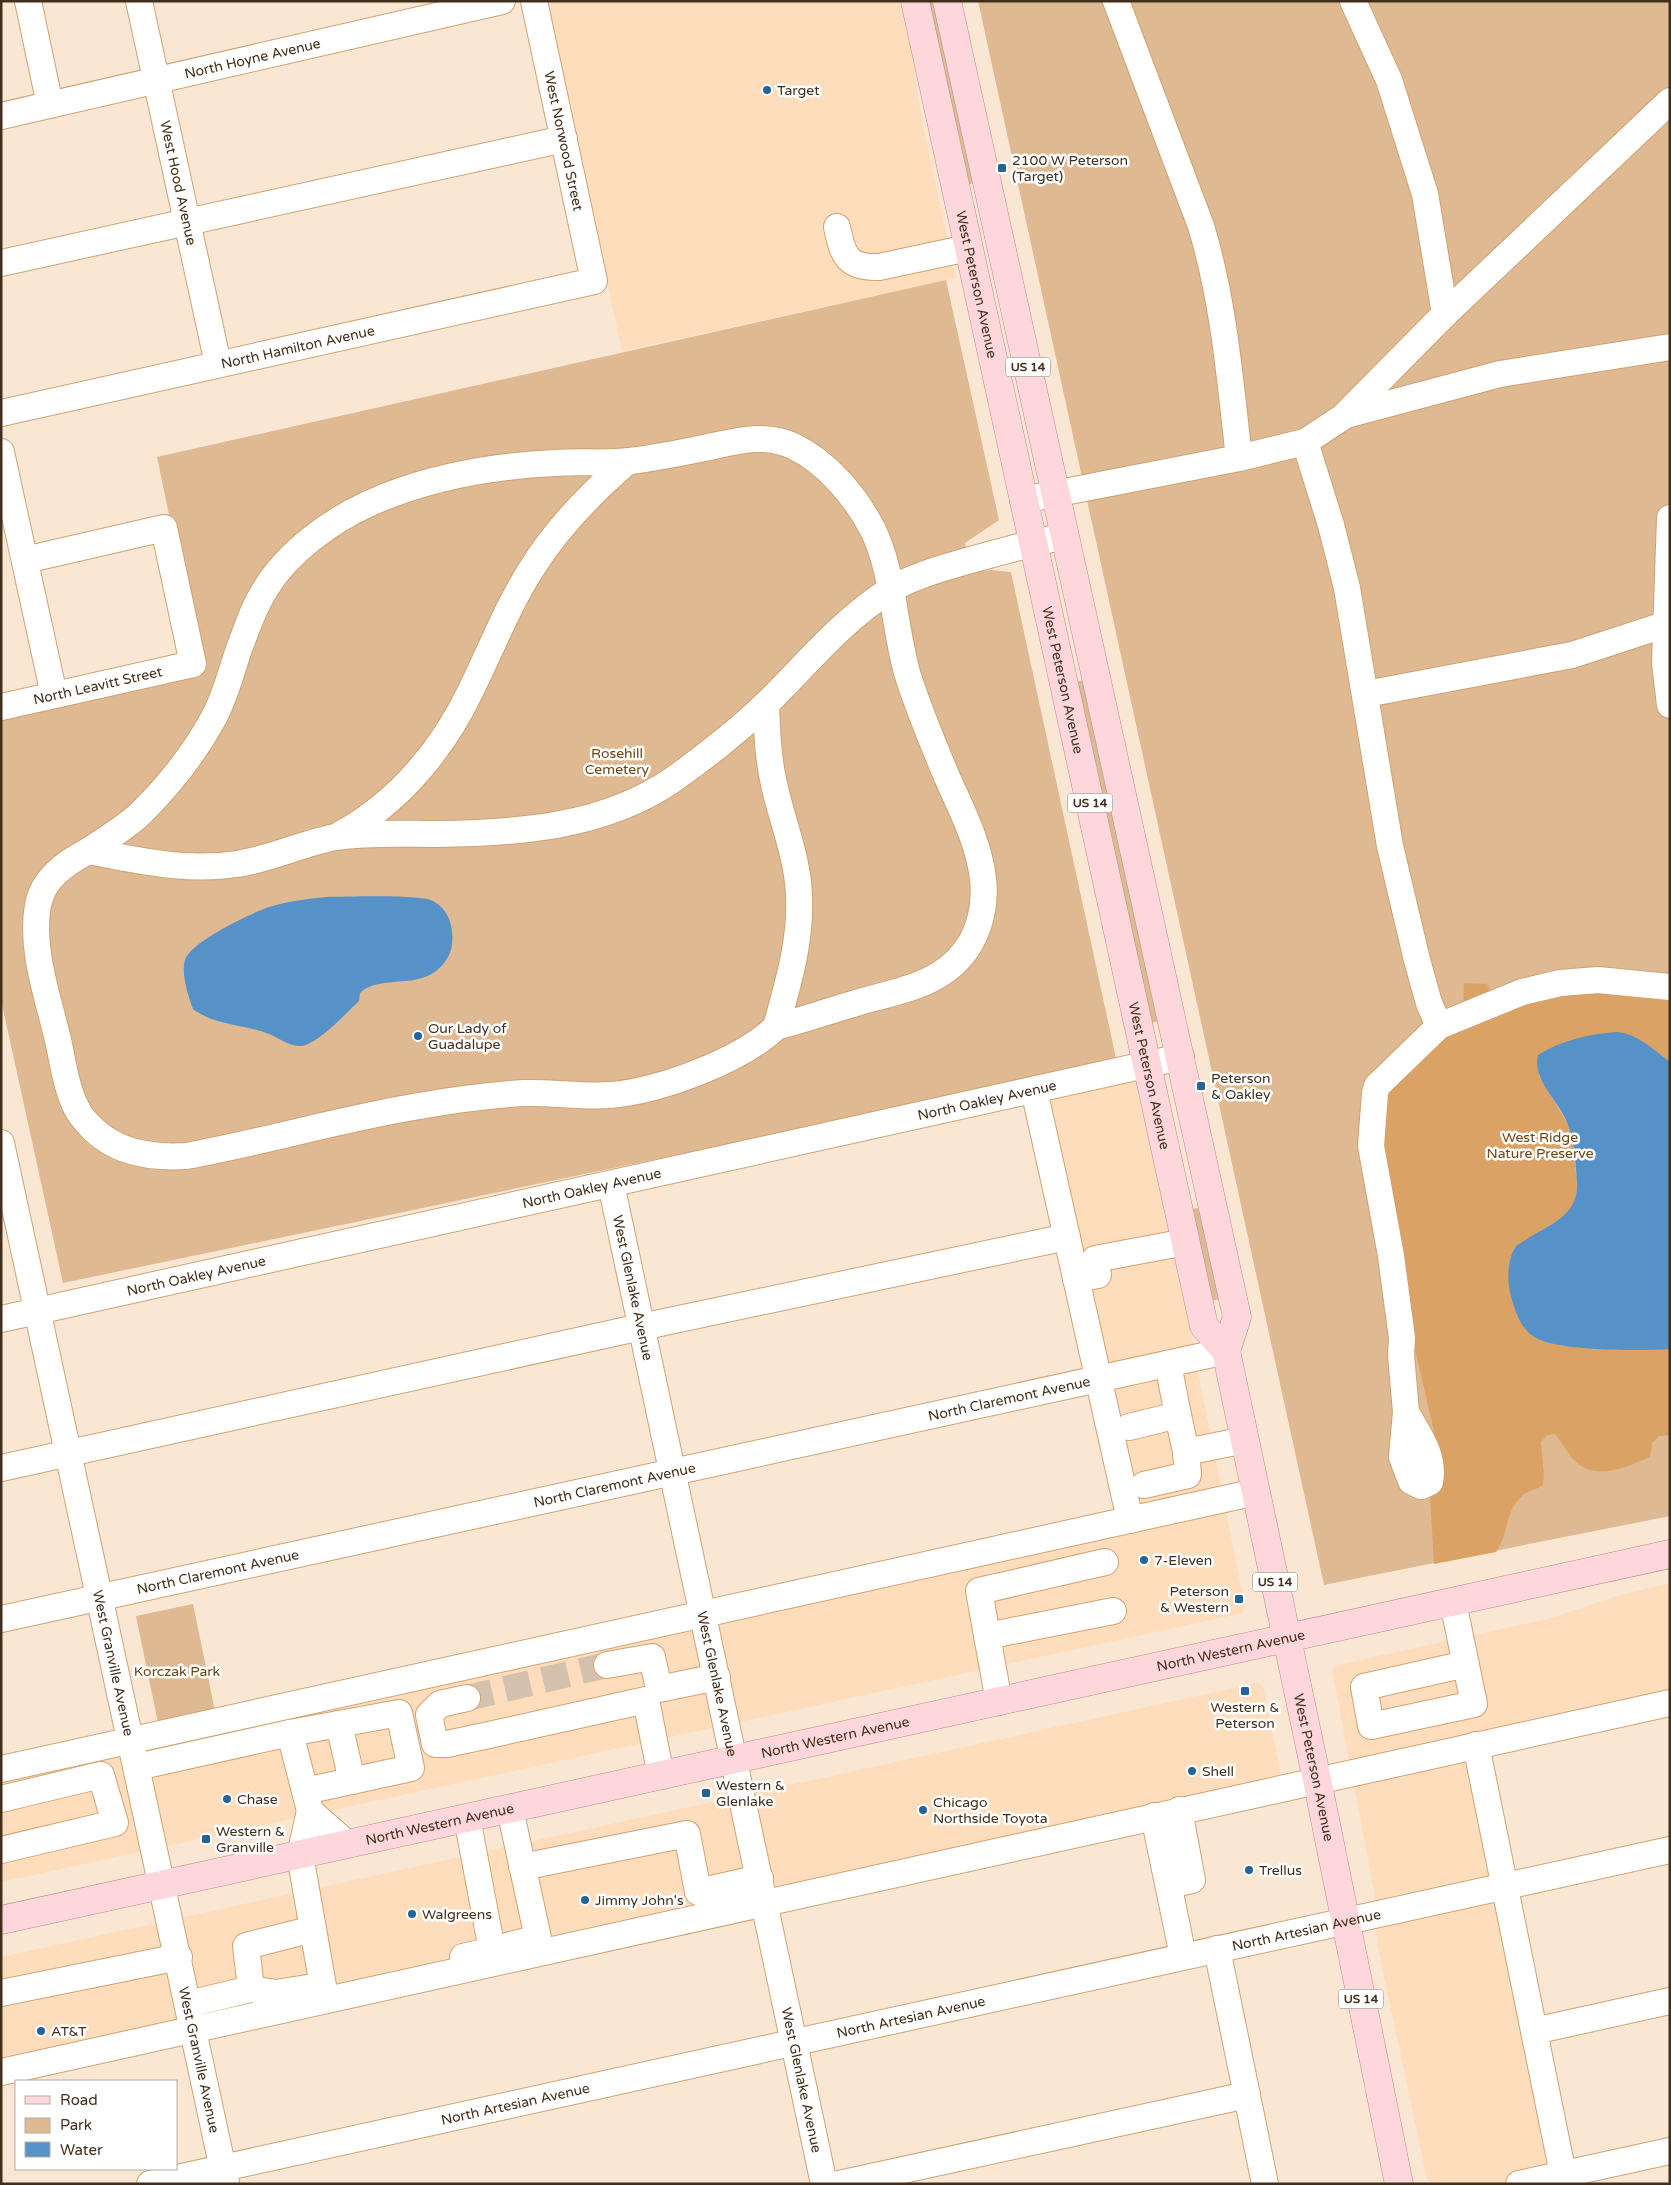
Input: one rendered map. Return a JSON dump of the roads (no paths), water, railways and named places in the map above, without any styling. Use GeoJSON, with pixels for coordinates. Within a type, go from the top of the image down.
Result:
{"type":"FeatureCollection","features":[{"type":"Feature","properties":{"kind":"main road","name":"West Peterson Avenue"},"geometry":{"type":"LineString","coordinates":[[915,1],[1204,1326],[1226,1351]]}},
{"type":"Feature","properties":{"kind":"main road","name":"West Peterson Avenue"},"geometry":{"type":"LineString","coordinates":[[947,1],[1237,1317],[1226,1351],[1288,1639],[1399,2184]]}},
{"type":"Feature","properties":{"kind":"main road","name":"North Western Avenue"},"geometry":{"type":"LineString","coordinates":[[1,1920],[1670,1554]]}},
{"type":"Feature","properties":{"kind":"street"},"geometry":{"type":"LineString","coordinates":[[28,1],[50,105]]}},
{"type":"Feature","properties":{"kind":"street","name":"West Hood Avenue"},"geometry":{"type":"LineString","coordinates":[[139,1],[218,364]]}},
{"type":"Feature","properties":{"kind":"street","name":"North Hoyne Avenue"},"geometry":{"type":"LineString","coordinates":[[1,116],[502,1]]}},
{"type":"Feature","properties":{"kind":"street","name":"West Norwood Street"},"geometry":{"type":"LineString","coordinates":[[534,1],[594,281]]}},
{"type":"Feature","properties":{"kind":"street"},"geometry":{"type":"LineString","coordinates":[[1116,1],[1201,226],[1211,259],[1221,309],[1239,458]]}},
{"type":"Feature","properties":{"kind":"street"},"geometry":{"type":"LineString","coordinates":[[1353,1],[1389,80],[1425,194],[1445,314]]}},
{"type":"Feature","properties":{"kind":"street"},"geometry":{"type":"LineString","coordinates":[[1023,500],[1239,458],[1304,442],[1346,415],[1445,314],[1670,101]]}},
{"type":"Feature","properties":{"kind":"street"},"geometry":{"type":"LineString","coordinates":[[1,263],[564,139]]}},
{"type":"Feature","properties":{"kind":"street"},"geometry":{"type":"LineString","coordinates":[[837,227],[841,246],[847,258],[855,265],[865,268],[879,267],[968,248]]}},
{"type":"Feature","properties":{"kind":"street","name":"North Hamilton Avenue"},"geometry":{"type":"LineString","coordinates":[[1,413],[594,281]]}},
{"type":"Feature","properties":{"kind":"street"},"geometry":{"type":"LineString","coordinates":[[1346,415],[1500,374],[1670,347]]}},
{"type":"Feature","properties":{"kind":"street"},"geometry":{"type":"LineString","coordinates":[[768,439],[792,445],[811,457],[835,477],[856,503],[873,530],[882,552],[896,630],[908,675],[941,763],[968,824],[980,860],[984,881],[984,905],[977,928],[967,948],[951,967],[930,981],[906,990],[776,1027],[762,1040],[696,1072],[632,1092],[609,1095],[524,1093],[477,1098],[409,1108],[186,1156],[162,1157],[137,1153],[114,1145],[94,1130],[77,1110],[66,1074],[39,960],[36,931],[38,904],[45,887],[55,873],[141,814],[194,750],[216,715],[250,620],[267,586],[292,558],[328,527],[365,506],[397,492],[453,475],[512,466],[627,462],[741,440],[768,439]]}},
{"type":"Feature","properties":{"kind":"street"},"geometry":{"type":"LineString","coordinates":[[1304,442],[1332,526],[1347,588],[1390,846],[1416,960],[1428,1003],[1439,1026]]}},
{"type":"Feature","properties":{"kind":"street"},"geometry":{"type":"LineString","coordinates":[[1,452],[54,695]]}},
{"type":"Feature","properties":{"kind":"street"},"geometry":{"type":"LineString","coordinates":[[335,838],[379,810],[427,761],[447,734],[470,692],[531,569],[555,536],[586,500],[627,462]]}},
{"type":"Feature","properties":{"kind":"street"},"geometry":{"type":"LineString","coordinates":[[1670,518],[1668,624],[1665,663],[1670,705]]}},
{"type":"Feature","properties":{"kind":"street","name":"North Leavitt Street"},"geometry":{"type":"LineString","coordinates":[[1,707],[193,664],[164,528],[25,560]]}},
{"type":"Feature","properties":{"kind":"street"},"geometry":{"type":"LineString","coordinates":[[88,851],[172,867],[207,868],[240,864],[335,838],[380,834],[523,831],[568,823],[607,811],[639,798],[670,781],[766,705],[828,638],[890,590],[924,574],[985,554],[1064,536]]}},
{"type":"Feature","properties":{"kind":"street"},"geometry":{"type":"LineString","coordinates":[[1366,694],[1572,655],[1668,624]]}},
{"type":"Feature","properties":{"kind":"street"},"geometry":{"type":"LineString","coordinates":[[766,705],[768,755],[773,783],[796,870],[799,896],[798,935],[793,970],[776,1027]]}},
{"type":"Feature","properties":{"kind":"street"},"geometry":{"type":"LineString","coordinates":[[1406,1412],[1401,1355],[1402,1338],[1391,1256],[1371,1146],[1372,1118],[1377,1086],[1385,1076],[1439,1026],[1522,992],[1560,983],[1598,980],[1670,987]]}},
{"type":"Feature","properties":{"kind":"street","name":"North Oakley Avenue"},"geometry":{"type":"LineString","coordinates":[[1,1319],[1181,1057]]}},
{"type":"Feature","properties":{"kind":"street"},"geometry":{"type":"LineString","coordinates":[[1034,1090],[1130,1520]]}},
{"type":"Feature","properties":{"kind":"street","name":"West Granville Avenue"},"geometry":{"type":"LineString","coordinates":[[3,1160],[132,1740],[225,2176]]}},
{"type":"Feature","properties":{"kind":"street","name":"West Glenlake Avenue"},"geometry":{"type":"LineString","coordinates":[[611,1184],[824,2184]]}},
{"type":"Feature","properties":{"kind":"street"},"geometry":{"type":"LineString","coordinates":[[1,1468],[642,1327],[1067,1237]]}},
{"type":"Feature","properties":{"kind":"street"},"geometry":{"type":"LineString","coordinates":[[1076,1279],[1098,1275],[1095,1259],[1186,1242]]}},
{"type":"Feature","properties":{"kind":"street","name":"North Claremont Avenue"},"geometry":{"type":"LineString","coordinates":[[1,1619],[1226,1351]]}},
{"type":"Feature","properties":{"kind":"street"},"geometry":{"type":"LineString","coordinates":[[1144,1486],[1188,1475],[1186,1452],[1168,1364]]}},
{"type":"Feature","properties":{"kind":"street"},"geometry":{"type":"LineString","coordinates":[[1129,1427],[1178,1415]]}},
{"type":"Feature","properties":{"kind":"street"},"geometry":{"type":"LineString","coordinates":[[1186,1452],[1244,1440]]}},
{"type":"Feature","properties":{"kind":"street"},"geometry":{"type":"LineString","coordinates":[[1,1769],[1256,1492]]}},
{"type":"Feature","properties":{"kind":"street"},"geometry":{"type":"LineString","coordinates":[[999,1702],[979,1591],[1105,1562]]}},
{"type":"Feature","properties":{"kind":"street"},"geometry":{"type":"LineString","coordinates":[[1453,1602],[1466,1664]]}},
{"type":"Feature","properties":{"kind":"street"},"geometry":{"type":"LineString","coordinates":[[987,1636],[1113,1611]]}},
{"type":"Feature","properties":{"kind":"street"},"geometry":{"type":"LineString","coordinates":[[607,1665],[652,1657],[652,1695],[661,1776]]}},
{"type":"Feature","properties":{"kind":"street"},"geometry":{"type":"LineString","coordinates":[[466,1698],[440,1704],[429,1715],[435,1744],[447,1744],[488,1735],[717,1677]]}},
{"type":"Feature","properties":{"kind":"street"},"geometry":{"type":"LineString","coordinates":[[1,2072],[194,2030],[763,1891],[1166,1813],[1670,1703]]}},
{"type":"Feature","properties":{"kind":"street"},"geometry":{"type":"LineString","coordinates":[[137,1767],[290,1733],[399,1713],[411,1768],[352,1781],[308,1801]]}},
{"type":"Feature","properties":{"kind":"street"},"geometry":{"type":"LineString","coordinates":[[339,1724],[352,1781]]}},
{"type":"Feature","properties":{"kind":"street"},"geometry":{"type":"LineString","coordinates":[[290,1733],[308,1801],[300,1855],[323,1986]]}},
{"type":"Feature","properties":{"kind":"street"},"geometry":{"type":"LineString","coordinates":[[1476,1745],[1564,2179]]}},
{"type":"Feature","properties":{"kind":"street"},"geometry":{"type":"LineString","coordinates":[[1,1799],[101,1774],[115,1823],[1,1850]]}},
{"type":"Feature","properties":{"kind":"street"},"geometry":{"type":"LineString","coordinates":[[308,1801],[347,1844]]}},
{"type":"Feature","properties":{"kind":"street"},"geometry":{"type":"LineString","coordinates":[[510,1809],[538,1938]]}},
{"type":"Feature","properties":{"kind":"street"},"geometry":{"type":"LineString","coordinates":[[1166,1813],[1169,1885],[1183,1956]]}},
{"type":"Feature","properties":{"kind":"street"},"geometry":{"type":"LineString","coordinates":[[467,1818],[492,1950]]}},
{"type":"Feature","properties":{"kind":"street"},"geometry":{"type":"LineString","coordinates":[[188,2004],[251,1989],[274,1993],[323,1986],[492,1950],[538,1938],[690,1906],[698,1892],[687,1834],[522,1867]]}},
{"type":"Feature","properties":{"kind":"street","name":"North Artesian Avenue"},"geometry":{"type":"LineString","coordinates":[[150,2184],[225,2176],[794,2042],[1670,1850]]}},
{"type":"Feature","properties":{"kind":"street"},"geometry":{"type":"LineString","coordinates":[[698,1892],[763,1891]]}},
{"type":"Feature","properties":{"kind":"street"},"geometry":{"type":"LineString","coordinates":[[251,1989],[246,1946],[313,1929]]}},
{"type":"Feature","properties":{"kind":"street"},"geometry":{"type":"LineString","coordinates":[[1217,1949],[1265,2184]]}},
{"type":"Feature","properties":{"kind":"street"},"geometry":{"type":"LineString","coordinates":[[1,1993],[178,1957]]}},
{"type":"Feature","properties":{"kind":"street"},"geometry":{"type":"LineString","coordinates":[[1534,2031],[1670,2002]]}},
{"type":"Feature","properties":{"kind":"street"},"geometry":{"type":"LineString","coordinates":[[839,2184],[1247,2095]]}},
{"type":"Feature","properties":{"kind":"street"},"geometry":{"type":"LineString","coordinates":[[1519,2184],[1564,2179],[1670,2151]]}},
{"type":"Feature","properties":{"kind":"water"},"geometry":{"type":"Polygon","coordinates":[[[326,897],[413,897],[433,901],[447,914],[451,925],[451,949],[447,959],[439,968],[425,977],[408,981],[382,983],[366,988],[360,993],[359,1001],[332,1027],[309,1044],[302,1046],[289,1044],[259,1031],[211,1019],[193,1009],[186,984],[184,966],[189,953],[198,945],[222,929],[269,907],[326,897]]]}},
{"type":"Feature","properties":{"kind":"water"},"geometry":{"type":"Polygon","coordinates":[[[1617,1032],[1639,1039],[1670,1062],[1670,1349],[1622,1350],[1583,1348],[1549,1343],[1532,1336],[1523,1327],[1510,1291],[1509,1265],[1512,1253],[1516,1247],[1560,1218],[1573,1205],[1576,1196],[1576,1162],[1570,1132],[1564,1116],[1539,1074],[1537,1065],[1538,1055],[1557,1045],[1576,1039],[1596,1034],[1617,1032]]]}},
{"type":"Feature","properties":{"kind":"tunnel"},"geometry":{"type":"LineString","coordinates":[[467,1698],[607,1665]]}},
{"type":"Feature","properties":{"kind":"place","name":"Target"},"geometry":{"type":"Point","coordinates":[767,90]}},
{"type":"Feature","properties":{"kind":"place","name":"2100 W Peterson (Target)"},"geometry":{"type":"Point","coordinates":[1002,168]}},
{"type":"Feature","properties":{"kind":"place","name":"Our Lady of Guadalupe"},"geometry":{"type":"Point","coordinates":[418,1036]}},
{"type":"Feature","properties":{"kind":"place","name":"Peterson & Oakley"},"geometry":{"type":"Point","coordinates":[1201,1086]}},
{"type":"Feature","properties":{"kind":"place","name":"7-Eleven"},"geometry":{"type":"Point","coordinates":[1144,1560]}},
{"type":"Feature","properties":{"kind":"place","name":"Peterson & Western"},"geometry":{"type":"Point","coordinates":[1239,1599]}},
{"type":"Feature","properties":{"kind":"place","name":"Western & Peterson"},"geometry":{"type":"Point","coordinates":[1245,1691]}},
{"type":"Feature","properties":{"kind":"place","name":"Shell"},"geometry":{"type":"Point","coordinates":[1192,1771]}},
{"type":"Feature","properties":{"kind":"place","name":"Western & Glenlake"},"geometry":{"type":"Point","coordinates":[706,1793]}},
{"type":"Feature","properties":{"kind":"place","name":"Chase"},"geometry":{"type":"Point","coordinates":[227,1799]}},
{"type":"Feature","properties":{"kind":"place","name":"Chicago Northside Toyota"},"geometry":{"type":"Point","coordinates":[923,1810]}},
{"type":"Feature","properties":{"kind":"place","name":"Western & Granville"},"geometry":{"type":"Point","coordinates":[206,1839]}},
{"type":"Feature","properties":{"kind":"place","name":"Trellus"},"geometry":{"type":"Point","coordinates":[1249,1870]}},
{"type":"Feature","properties":{"kind":"place","name":"Jimmy John's"},"geometry":{"type":"Point","coordinates":[585,1900]}},
{"type":"Feature","properties":{"kind":"place","name":"Walgreens"},"geometry":{"type":"Point","coordinates":[412,1914]}},
{"type":"Feature","properties":{"kind":"place","name":"AT&T"},"geometry":{"type":"Point","coordinates":[41,2031]}},
{"type":"Feature","properties":{"kind":"park label","name":"Rosehill Cemetery"},"geometry":{"type":"Point","coordinates":[617,762]}},
{"type":"Feature","properties":{"kind":"park label","name":"West Ridge Nature Preserve"},"geometry":{"type":"Point","coordinates":[1540,1146]}},
{"type":"Feature","properties":{"kind":"park label","name":"Korczak Park"},"geometry":{"type":"Point","coordinates":[177,1671]}}]}
